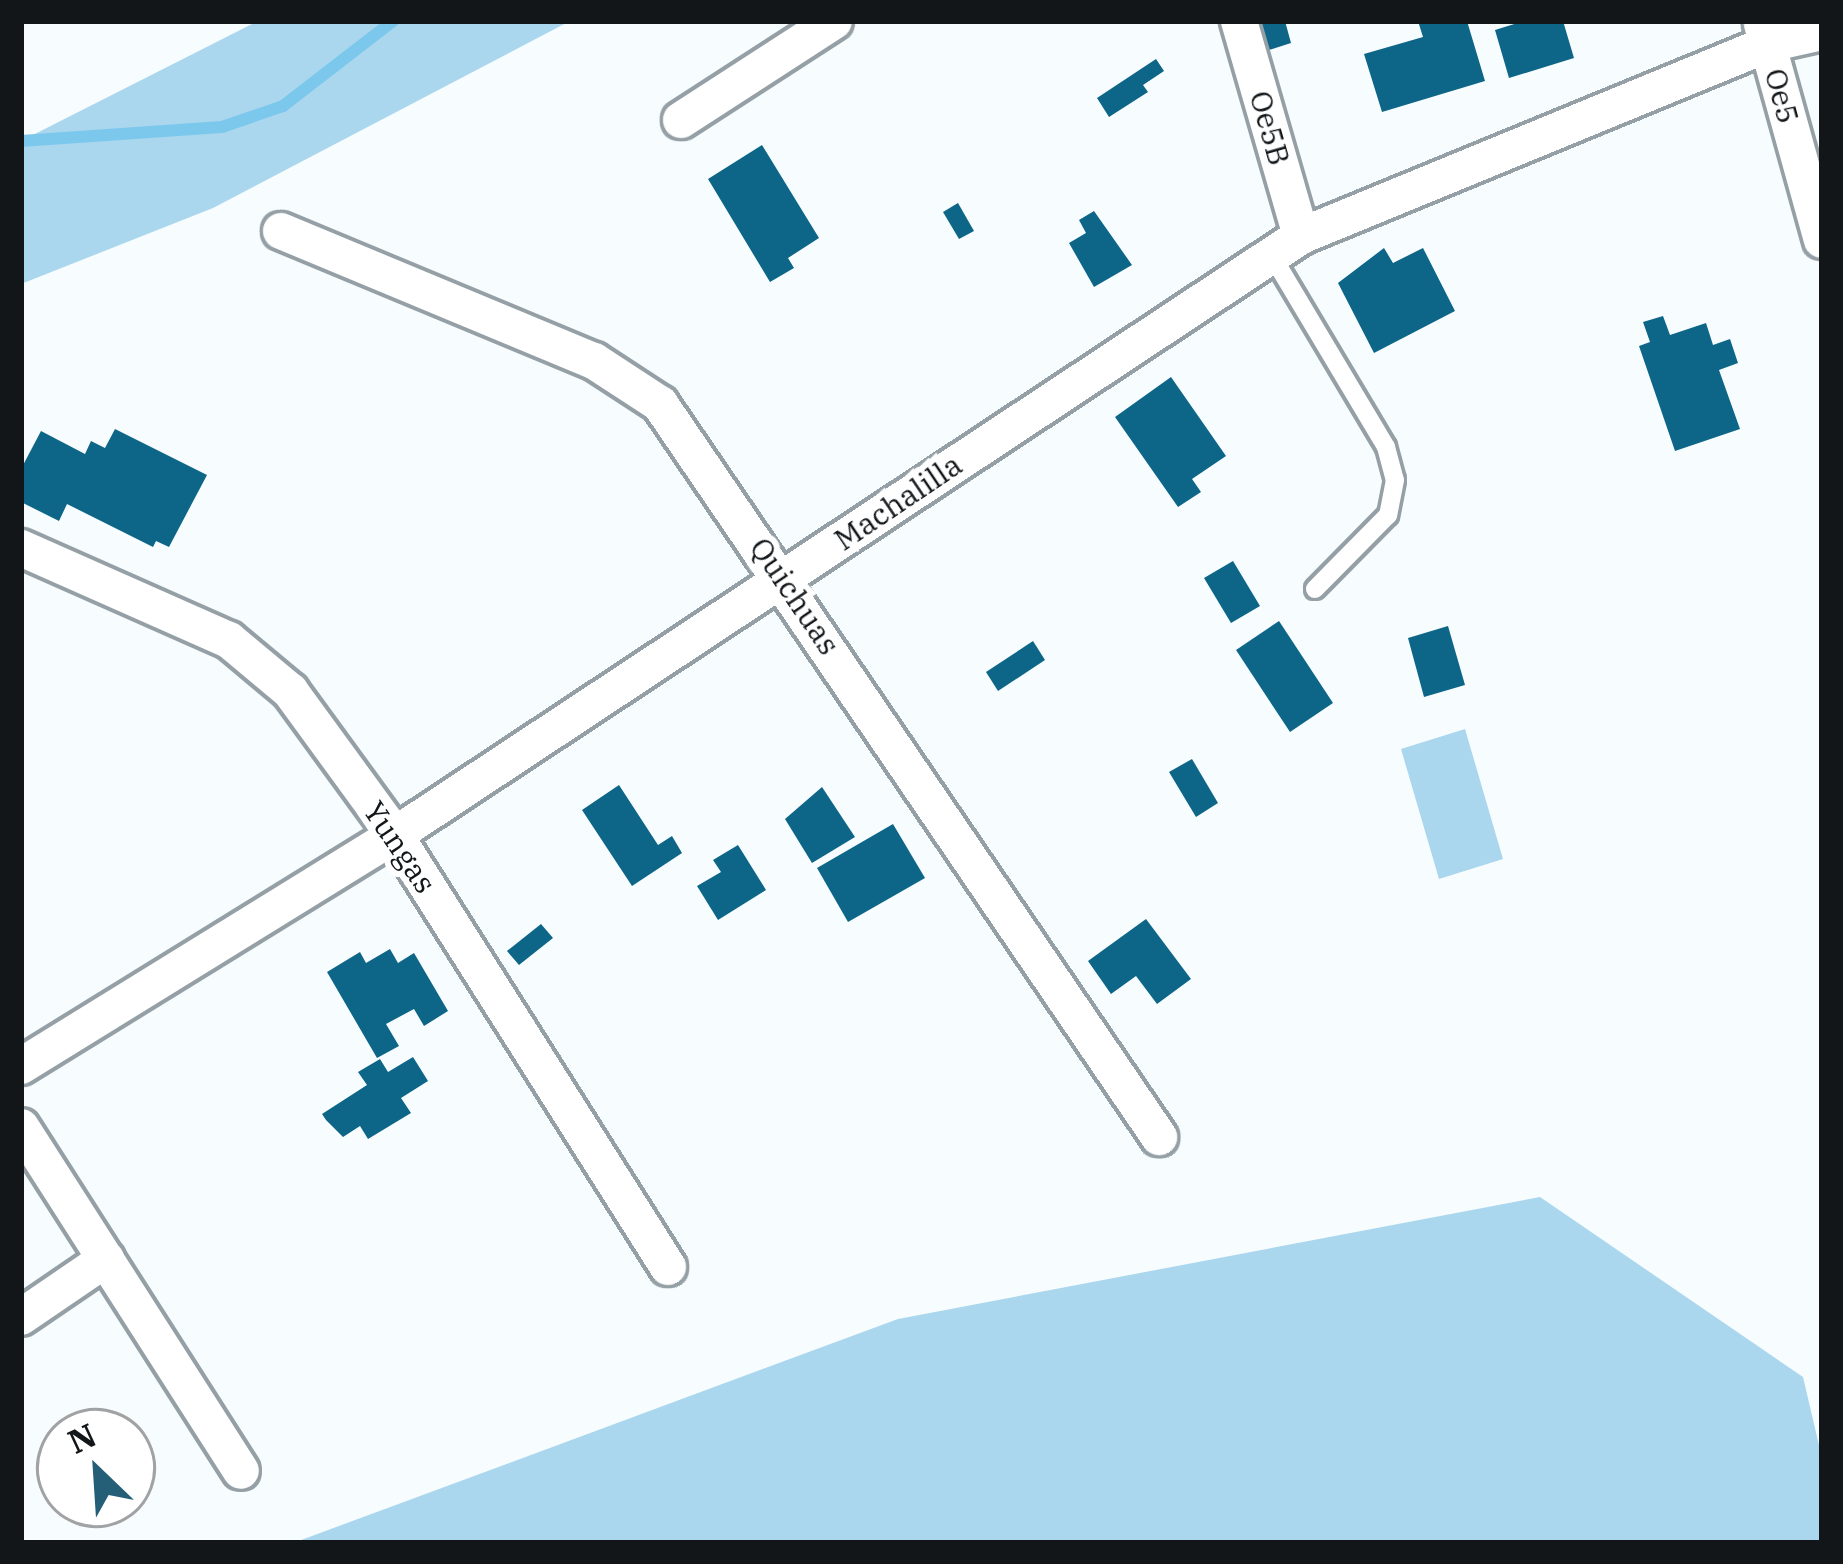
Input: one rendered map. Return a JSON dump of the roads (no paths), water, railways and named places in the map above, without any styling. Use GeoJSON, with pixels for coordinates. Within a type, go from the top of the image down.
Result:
{"type":"FeatureCollection","features":[{"type":"Feature","properties":{"kind":"street"},"geometry":{"type":"LineString","coordinates":[[681,120],[834,21]]}},
{"type":"Feature","properties":{"kind":"street","name":"Oe5B"},"geometry":{"type":"LineString","coordinates":[[1239,21],[1286,245]]}},
{"type":"Feature","properties":{"kind":"street","name":"Machalilla"},"geometry":{"type":"LineString","coordinates":[[21,1066],[395,835],[1286,245],[1764,33],[1822,32]]}},
{"type":"Feature","properties":{"kind":"street","name":"Oe5"},"geometry":{"type":"LineString","coordinates":[[1764,33],[1822,240]]}},
{"type":"Feature","properties":{"kind":"street","name":"Quichuas"},"geometry":{"type":"LineString","coordinates":[[281,231],[594,361],[660,404],[784,578],[1159,1137]]}},
{"type":"Feature","properties":{"kind":"street","name":"Yungas"},"geometry":{"type":"LineString","coordinates":[[21,548],[229,640],[290,691],[395,835],[668,1267]]}},
{"type":"Feature","properties":{"kind":"street"},"geometry":{"type":"LineString","coordinates":[[21,1127],[241,1471]]}},
{"type":"Feature","properties":{"kind":"street"},"geometry":{"type":"LineString","coordinates":[[21,1317],[106,1259]]}},
{"type":"Feature","properties":{"kind":"lane"},"geometry":{"type":"LineString","coordinates":[[1286,245],[1387,447],[1395,480],[1388,515],[1315,589]]}},
{"type":"Feature","properties":{"kind":"waterway"},"geometry":{"type":"LineString","coordinates":[[21,141],[222,127],[283,106],[393,21]]}}]}
